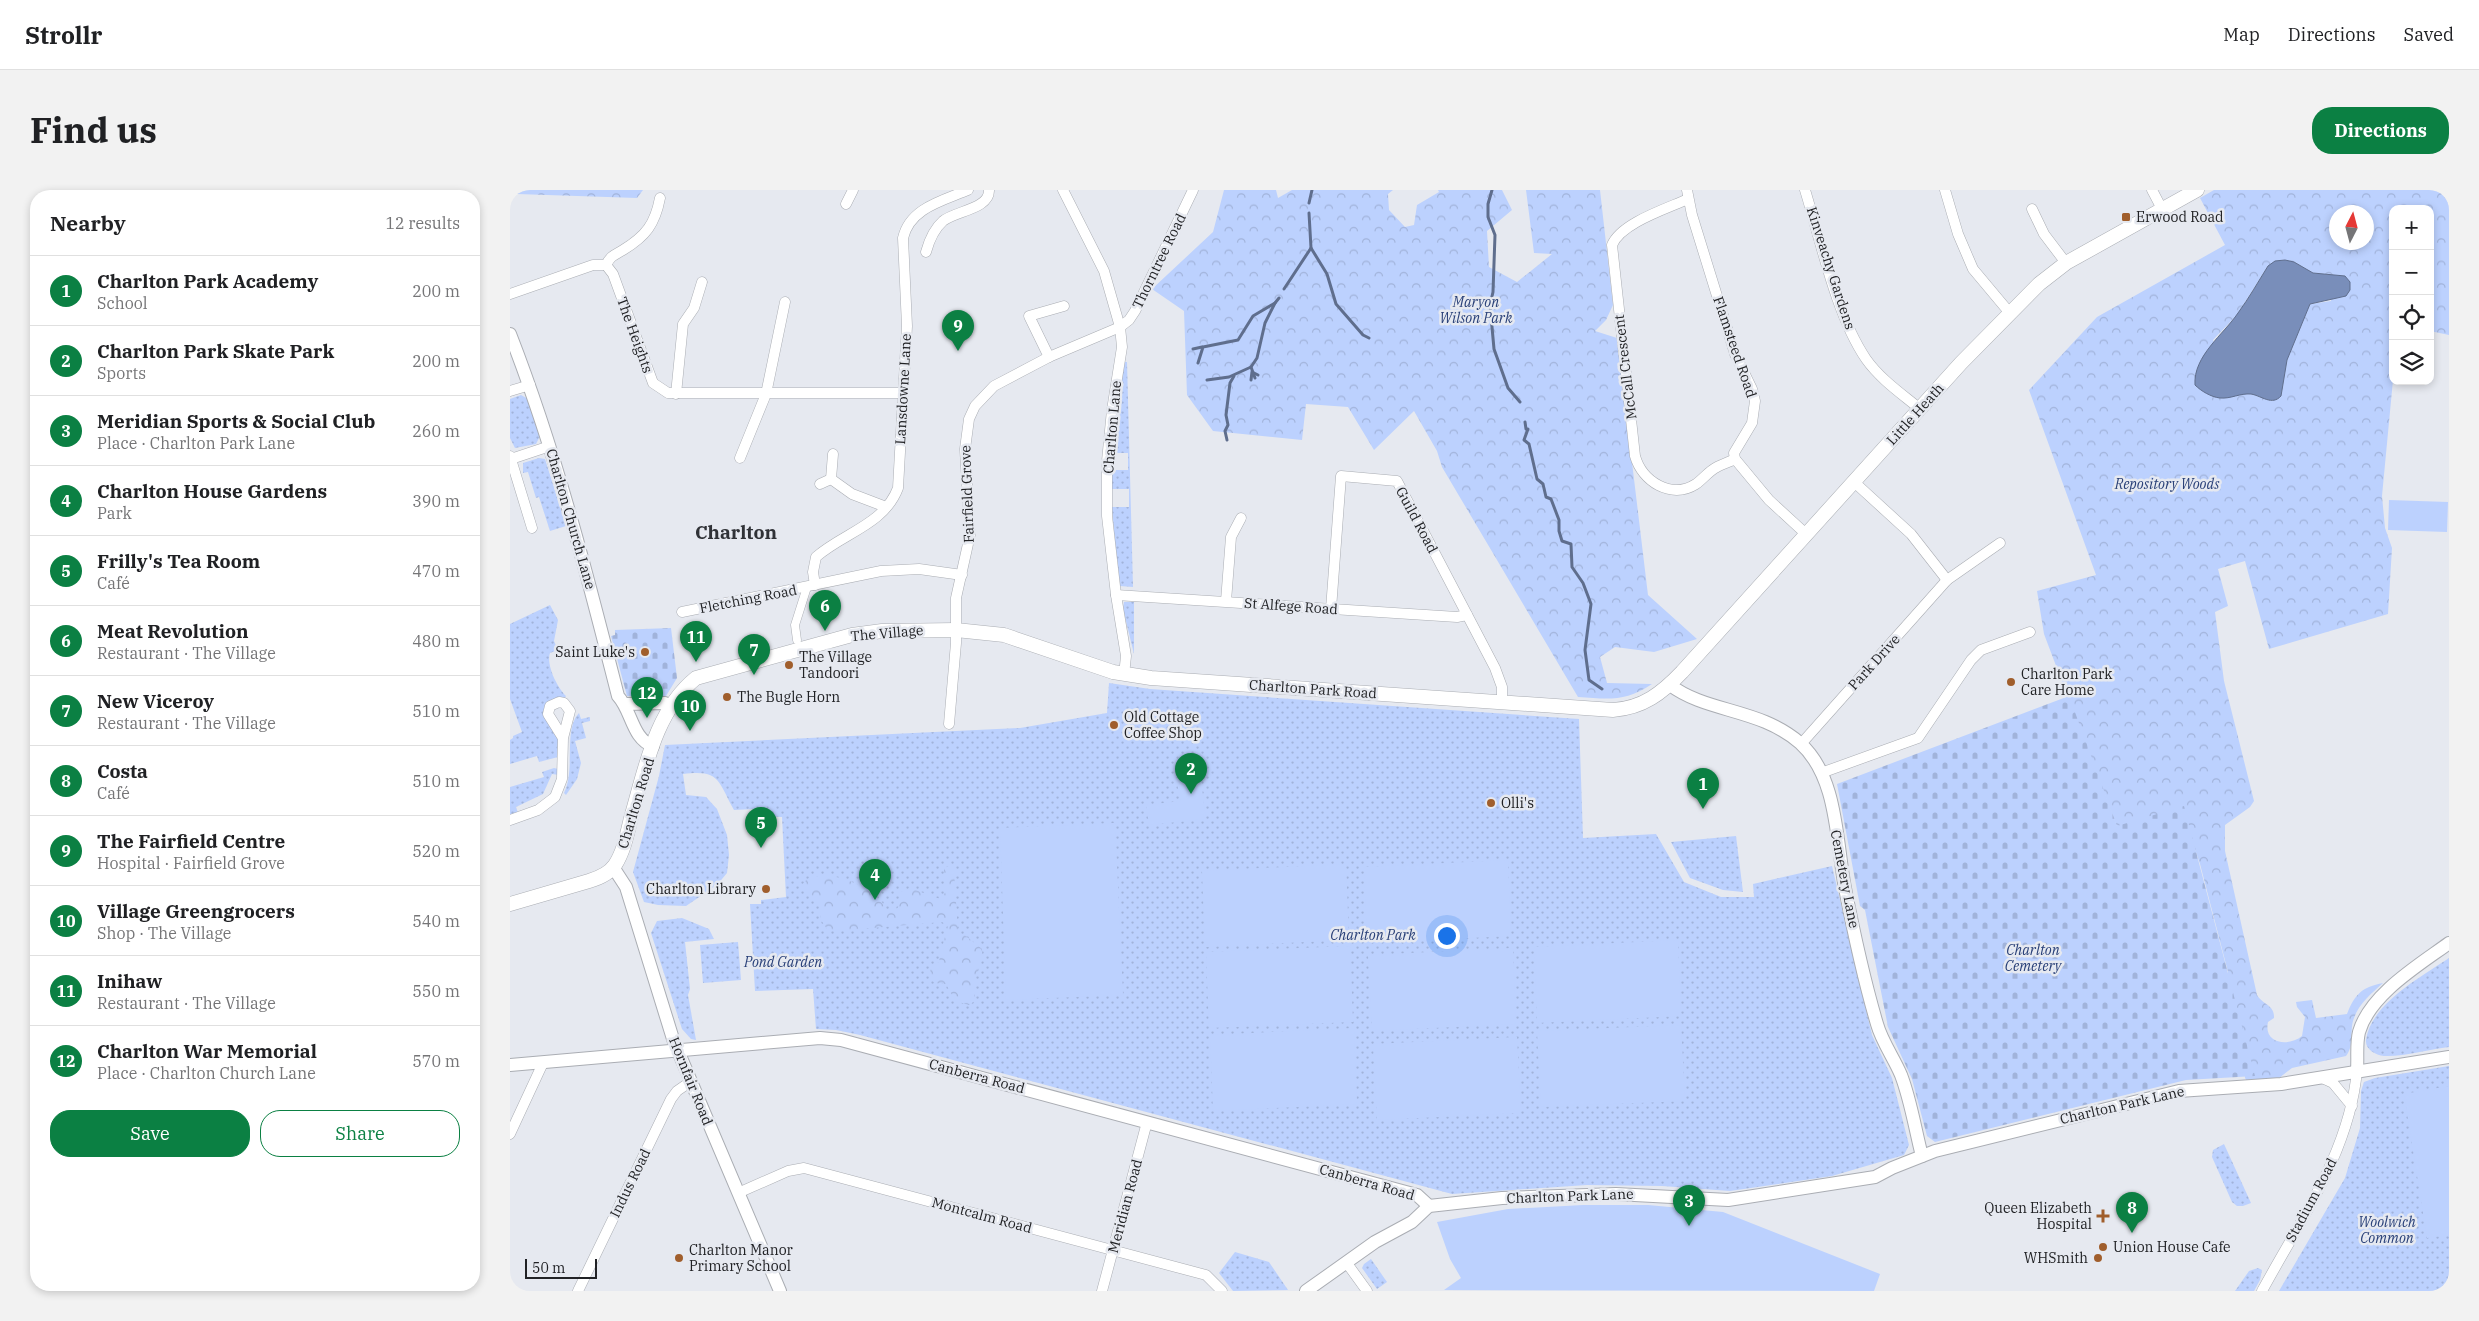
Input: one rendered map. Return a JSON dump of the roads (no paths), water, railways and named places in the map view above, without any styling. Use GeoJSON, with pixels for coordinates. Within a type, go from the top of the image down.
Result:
{"type":"FeatureCollection","features":[{"type":"Feature","properties":{"kind":"main road","name":"Little Heath"},"geometry":{"type":"LineString","coordinates":[[1670,685],[1853,481],[2009,312],[2066,263],[2197,190]]}},
{"type":"Feature","properties":{"kind":"main road","name":"Charlton Park Road"},"geometry":{"type":"LineString","coordinates":[[956,630],[981,631],[1022,640],[1124,675],[1624,709],[1644,703],[1670,685]]}},
{"type":"Feature","properties":{"kind":"main road","name":"The Village"},"geometry":{"type":"LineString","coordinates":[[653,746],[671,706],[689,684],[707,674],[823,642],[874,632],[956,630]]}},
{"type":"Feature","properties":{"kind":"main road","name":"Charlton Road"},"geometry":{"type":"LineString","coordinates":[[510,904],[589,881],[602,876],[614,867],[624,845],[653,746]]}},
{"type":"Feature","properties":{"kind":"street"},"geometry":{"type":"LineString","coordinates":[[846,204],[853,190]]}},
{"type":"Feature","properties":{"kind":"street","name":"Lansdowne Lane"},"geometry":{"type":"LineString","coordinates":[[811,586],[816,557],[871,522],[894,498],[899,479],[907,326],[903,238],[905,229],[909,221],[921,211],[968,190]]}},
{"type":"Feature","properties":{"kind":"street"},"geometry":{"type":"LineString","coordinates":[[926,252],[934,232],[941,223],[948,217],[985,202],[989,196],[989,190]]}},
{"type":"Feature","properties":{"kind":"street","name":"Thorntree Road"},"geometry":{"type":"LineString","coordinates":[[1120,327],[1135,311],[1194,190]]}},
{"type":"Feature","properties":{"kind":"street","name":"Kinveachy Gardens"},"geometry":{"type":"LineString","coordinates":[[1805,190],[1842,308],[1860,349],[1878,372],[1920,409]]}},
{"type":"Feature","properties":{"kind":"street"},"geometry":{"type":"LineString","coordinates":[[1945,190],[1958,234],[1973,270],[2009,312]]}},
{"type":"Feature","properties":{"kind":"street"},"geometry":{"type":"LineString","coordinates":[[2152,190],[2162,209]]}},
{"type":"Feature","properties":{"kind":"street","name":"Charlton Lane"},"geometry":{"type":"LineString","coordinates":[[1066,191],[1104,271],[1120,327],[1122,347],[1112,410],[1107,461],[1107,516],[1116,595],[1126,656],[1124,675]]}},
{"type":"Feature","properties":{"kind":"street","name":"Flamsteed Road"},"geometry":{"type":"LineString","coordinates":[[1687,195],[1735,354],[1752,389],[1754,401],[1752,423],[1734,453],[1735,459]]}},
{"type":"Feature","properties":{"kind":"street","name":"McCall Crescent"},"geometry":{"type":"LineString","coordinates":[[1687,195],[1625,228],[1614,239],[1612,245],[1635,456],[1647,478],[1664,488],[1673,490],[1695,485],[1716,467],[1735,459]]}},
{"type":"Feature","properties":{"kind":"street"},"geometry":{"type":"LineString","coordinates":[[510,294],[593,265],[606,265],[610,256],[623,250],[653,225],[660,198]]}},
{"type":"Feature","properties":{"kind":"street"},"geometry":{"type":"LineString","coordinates":[[2032,209],[2044,234],[2066,263]]}},
{"type":"Feature","properties":{"kind":"street","name":"The Heights"},"geometry":{"type":"LineString","coordinates":[[606,265],[613,274],[653,383],[659,389],[676,394],[903,393]]}},
{"type":"Feature","properties":{"kind":"street"},"geometry":{"type":"LineString","coordinates":[[676,394],[684,324],[694,308],[702,282]]}},
{"type":"Feature","properties":{"kind":"street"},"geometry":{"type":"LineString","coordinates":[[740,458],[766,394],[786,302]]}},
{"type":"Feature","properties":{"kind":"street"},"geometry":{"type":"LineString","coordinates":[[1049,357],[1029,316],[1064,306]]}},
{"type":"Feature","properties":{"kind":"street","name":"Fairfield Grove"},"geometry":{"type":"LineString","coordinates":[[949,724],[956,630],[956,598],[970,535],[965,449],[969,419],[975,406],[994,386],[1049,357],[1120,327]]}},
{"type":"Feature","properties":{"kind":"street","name":"Charlton Church Lane"},"geometry":{"type":"LineString","coordinates":[[510,334],[530,385],[576,530],[618,696],[626,704],[640,739],[653,746]]}},
{"type":"Feature","properties":{"kind":"street"},"geometry":{"type":"LineString","coordinates":[[510,391],[530,385]]}},
{"type":"Feature","properties":{"kind":"street"},"geometry":{"type":"LineString","coordinates":[[532,528],[510,457],[550,446]]}},
{"type":"Feature","properties":{"kind":"street"},"geometry":{"type":"LineString","coordinates":[[831,479],[833,454]]}},
{"type":"Feature","properties":{"kind":"street"},"geometry":{"type":"LineString","coordinates":[[1735,459],[1769,500],[1806,534]]}},
{"type":"Feature","properties":{"kind":"street","name":"Guild Road"},"geometry":{"type":"LineString","coordinates":[[1331,608],[1341,476],[1397,481],[1500,679],[1502,702]]}},
{"type":"Feature","properties":{"kind":"street"},"geometry":{"type":"LineString","coordinates":[[831,479],[852,494],[886,507]]}},
{"type":"Feature","properties":{"kind":"street"},"geometry":{"type":"LineString","coordinates":[[820,484],[831,479]]}},
{"type":"Feature","properties":{"kind":"street"},"geometry":{"type":"LineString","coordinates":[[1853,481],[1911,534],[1947,580]]}},
{"type":"Feature","properties":{"kind":"street"},"geometry":{"type":"LineString","coordinates":[[1226,601],[1231,537],[1240,518]]}},
{"type":"Feature","properties":{"kind":"street","name":"Park Drive"},"geometry":{"type":"LineString","coordinates":[[1801,744],[1947,580],[2000,543]]}},
{"type":"Feature","properties":{"kind":"street","name":"Fletching Road"},"geometry":{"type":"LineString","coordinates":[[682,612],[880,571],[902,569],[962,575]]}},
{"type":"Feature","properties":{"kind":"street"},"geometry":{"type":"LineString","coordinates":[[797,640],[796,626],[811,586]]}},
{"type":"Feature","properties":{"kind":"street","name":"St Alfege Road"},"geometry":{"type":"LineString","coordinates":[[1116,595],[1456,617],[1467,614]]}},
{"type":"Feature","properties":{"kind":"street"},"geometry":{"type":"LineString","coordinates":[[1821,773],[1918,738],[1976,655],[1994,644],[2030,632]]}},
{"type":"Feature","properties":{"kind":"street","name":"Cemetery Lane"},"geometry":{"type":"LineString","coordinates":[[1670,685],[1702,700],[1770,723],[1801,744],[1821,773],[1829,798],[1845,888],[1865,978],[1878,1027],[1901,1076],[1922,1156]]}},
{"type":"Feature","properties":{"kind":"street"},"geometry":{"type":"LineString","coordinates":[[626,704],[665,703],[671,706]]}},
{"type":"Feature","properties":{"kind":"street"},"geometry":{"type":"LineString","coordinates":[[510,820],[538,810],[555,797],[564,769],[563,738]]}},
{"type":"Feature","properties":{"kind":"street","name":"Hornfair Road"},"geometry":{"type":"LineString","coordinates":[[614,867],[626,886],[678,1051],[690,1082],[780,1291]]}},
{"type":"Feature","properties":{"kind":"street"},"geometry":{"type":"LineString","coordinates":[[2357,1070],[2358,1040],[2367,1014],[2399,981],[2449,943]]}},
{"type":"Feature","properties":{"kind":"street","name":"Canberra Road"},"geometry":{"type":"LineString","coordinates":[[510,1065],[820,1038],[841,1040],[1417,1195],[1429,1206]]}},
{"type":"Feature","properties":{"kind":"street","name":"Charlton Park Lane"},"geometry":{"type":"LineString","coordinates":[[1429,1206],[1447,1206],[1502,1198],[1600,1194],[1651,1194],[1728,1200],[1880,1176],[1892,1168],[1922,1156],[2180,1091],[2281,1084],[2357,1070],[2449,1057]]}},
{"type":"Feature","properties":{"kind":"street"},"geometry":{"type":"LineString","coordinates":[[510,1134],[543,1063]]}},
{"type":"Feature","properties":{"kind":"street","name":"Stadium Road"},"geometry":{"type":"LineString","coordinates":[[2262,1291],[2337,1151],[2352,1106],[2357,1070]]}},
{"type":"Feature","properties":{"kind":"street"},"geometry":{"type":"LineString","coordinates":[[2319,1077],[2333,1083],[2352,1106]]}},
{"type":"Feature","properties":{"kind":"street","name":"Indus Road"},"geometry":{"type":"LineString","coordinates":[[578,1291],[672,1099],[677,1091],[690,1082]]}},
{"type":"Feature","properties":{"kind":"street","name":"Meridian Road"},"geometry":{"type":"LineString","coordinates":[[1102,1291],[1147,1122]]}},
{"type":"Feature","properties":{"kind":"street","name":"Montcalm Road"},"geometry":{"type":"LineString","coordinates":[[738,1193],[788,1171],[804,1168],[1206,1275],[1222,1291]]}},
{"type":"Feature","properties":{"kind":"street"},"geometry":{"type":"LineString","coordinates":[[1306,1291],[1375,1242],[1412,1222],[1429,1206]]}},
{"type":"Feature","properties":{"kind":"street"},"geometry":{"type":"LineString","coordinates":[[1346,1262],[1367,1291]]}},
{"type":"Feature","properties":{"kind":"waterway"},"geometry":{"type":"LineString","coordinates":[[1309,203],[1312,190]]}},
{"type":"Feature","properties":{"kind":"waterway"},"geometry":{"type":"LineString","coordinates":[[1492,190],[1488,204],[1488,217],[1495,235],[1493,292],[1490,305],[1494,349],[1508,388],[1520,402]]}},
{"type":"Feature","properties":{"kind":"waterway"},"geometry":{"type":"LineString","coordinates":[[1284,289],[1311,248],[1309,213]]}},
{"type":"Feature","properties":{"kind":"waterway"},"geometry":{"type":"LineString","coordinates":[[1311,248],[1327,274],[1336,304],[1363,335],[1369,338]]}},
{"type":"Feature","properties":{"kind":"waterway"},"geometry":{"type":"LineString","coordinates":[[1198,363],[1203,347],[1238,340],[1253,316],[1275,303],[1279,298]]}},
{"type":"Feature","properties":{"kind":"waterway"},"geometry":{"type":"LineString","coordinates":[[1207,380],[1229,377],[1251,367],[1257,358],[1265,323],[1275,303]]}},
{"type":"Feature","properties":{"kind":"waterway"},"geometry":{"type":"LineString","coordinates":[[1193,349],[1202,347]]}},
{"type":"Feature","properties":{"kind":"waterway"},"geometry":{"type":"LineString","coordinates":[[1251,367],[1255,378]]}},
{"type":"Feature","properties":{"kind":"waterway"},"geometry":{"type":"LineString","coordinates":[[1251,380],[1252,372],[1258,375]]}},
{"type":"Feature","properties":{"kind":"waterway"},"geometry":{"type":"LineString","coordinates":[[1227,440],[1225,431],[1228,425],[1226,415],[1230,383],[1234,376]]}},
{"type":"Feature","properties":{"kind":"waterway"},"geometry":{"type":"LineString","coordinates":[[1525,422],[1526,429],[1528,429],[1524,440],[1529,444],[1537,479],[1543,484],[1546,497],[1551,499],[1559,520],[1559,531],[1562,541],[1571,544],[1572,567],[1583,583],[1591,604],[1585,650],[1589,680],[1602,689]]}},
{"type":"Feature","properties":{"kind":"place","name":"Erwood Road"},"geometry":{"type":"Point","coordinates":[2126,217]}},
{"type":"Feature","properties":{"kind":"place","name":"The Fairfield Centre"},"geometry":{"type":"Point","coordinates":[958,351]}},
{"type":"Feature","properties":{"kind":"place","name":"Meat Revolution"},"geometry":{"type":"Point","coordinates":[825,631]}},
{"type":"Feature","properties":{"kind":"place","name":"Saint Luke's"},"geometry":{"type":"Point","coordinates":[645,652]}},
{"type":"Feature","properties":{"kind":"place","name":"Inihaw"},"geometry":{"type":"Point","coordinates":[696,662]}},
{"type":"Feature","properties":{"kind":"place","name":"The Village Tandoori"},"geometry":{"type":"Point","coordinates":[789,665]}},
{"type":"Feature","properties":{"kind":"place","name":"New Viceroy"},"geometry":{"type":"Point","coordinates":[754,675]}},
{"type":"Feature","properties":{"kind":"place","name":"Charlton Park Care Home"},"geometry":{"type":"Point","coordinates":[2011,682]}},
{"type":"Feature","properties":{"kind":"place","name":"The Bugle Horn"},"geometry":{"type":"Point","coordinates":[727,697]}},
{"type":"Feature","properties":{"kind":"place","name":"Charlton War Memorial"},"geometry":{"type":"Point","coordinates":[647,718]}},
{"type":"Feature","properties":{"kind":"place","name":"Old Cottage Coffee Shop"},"geometry":{"type":"Point","coordinates":[1114,725]}},
{"type":"Feature","properties":{"kind":"place","name":"Village Greengrocers"},"geometry":{"type":"Point","coordinates":[690,731]}},
{"type":"Feature","properties":{"kind":"place","name":"Charlton Park Skate Park"},"geometry":{"type":"Point","coordinates":[1191,794]}},
{"type":"Feature","properties":{"kind":"place","name":"Olli's"},"geometry":{"type":"Point","coordinates":[1491,803]}},
{"type":"Feature","properties":{"kind":"place","name":"Charlton Park Academy"},"geometry":{"type":"Point","coordinates":[1703,809]}},
{"type":"Feature","properties":{"kind":"place","name":"Frilly's Tea Room"},"geometry":{"type":"Point","coordinates":[761,848]}},
{"type":"Feature","properties":{"kind":"place","name":"Charlton Library"},"geometry":{"type":"Point","coordinates":[766,889]}},
{"type":"Feature","properties":{"kind":"place","name":"Charlton House Gardens"},"geometry":{"type":"Point","coordinates":[875,900]}},
{"type":"Feature","properties":{"kind":"place","name":"Queen Elizabeth Hospital"},"geometry":{"type":"Point","coordinates":[2103,1216]}},
{"type":"Feature","properties":{"kind":"place","name":"Meridian Sports & Social Club"},"geometry":{"type":"Point","coordinates":[1689,1226]}},
{"type":"Feature","properties":{"kind":"place","name":"Costa"},"geometry":{"type":"Point","coordinates":[2132,1233]}},
{"type":"Feature","properties":{"kind":"place","name":"Union House Cafe"},"geometry":{"type":"Point","coordinates":[2103,1247]}},
{"type":"Feature","properties":{"kind":"place","name":"Charlton Manor Primary School"},"geometry":{"type":"Point","coordinates":[679,1258]}},
{"type":"Feature","properties":{"kind":"place","name":"WHSmith"},"geometry":{"type":"Point","coordinates":[2098,1258]}},
{"type":"Feature","properties":{"kind":"district","name":"Charlton"},"geometry":{"type":"Point","coordinates":[736,532]}},
{"type":"Feature","properties":{"kind":"park label","name":"Maryon Wilson Park"},"geometry":{"type":"Point","coordinates":[1476,310]}},
{"type":"Feature","properties":{"kind":"park label","name":"Repository Woods"},"geometry":{"type":"Point","coordinates":[2167,484]}},
{"type":"Feature","properties":{"kind":"park label","name":"Charlton Park"},"geometry":{"type":"Point","coordinates":[1373,935]}},
{"type":"Feature","properties":{"kind":"park label","name":"Charlton Cemetery"},"geometry":{"type":"Point","coordinates":[2033,958]}},
{"type":"Feature","properties":{"kind":"park label","name":"Pond Garden"},"geometry":{"type":"Point","coordinates":[783,962]}},
{"type":"Feature","properties":{"kind":"park label","name":"Woolwich Common"},"geometry":{"type":"Point","coordinates":[2387,1230]}}]}
